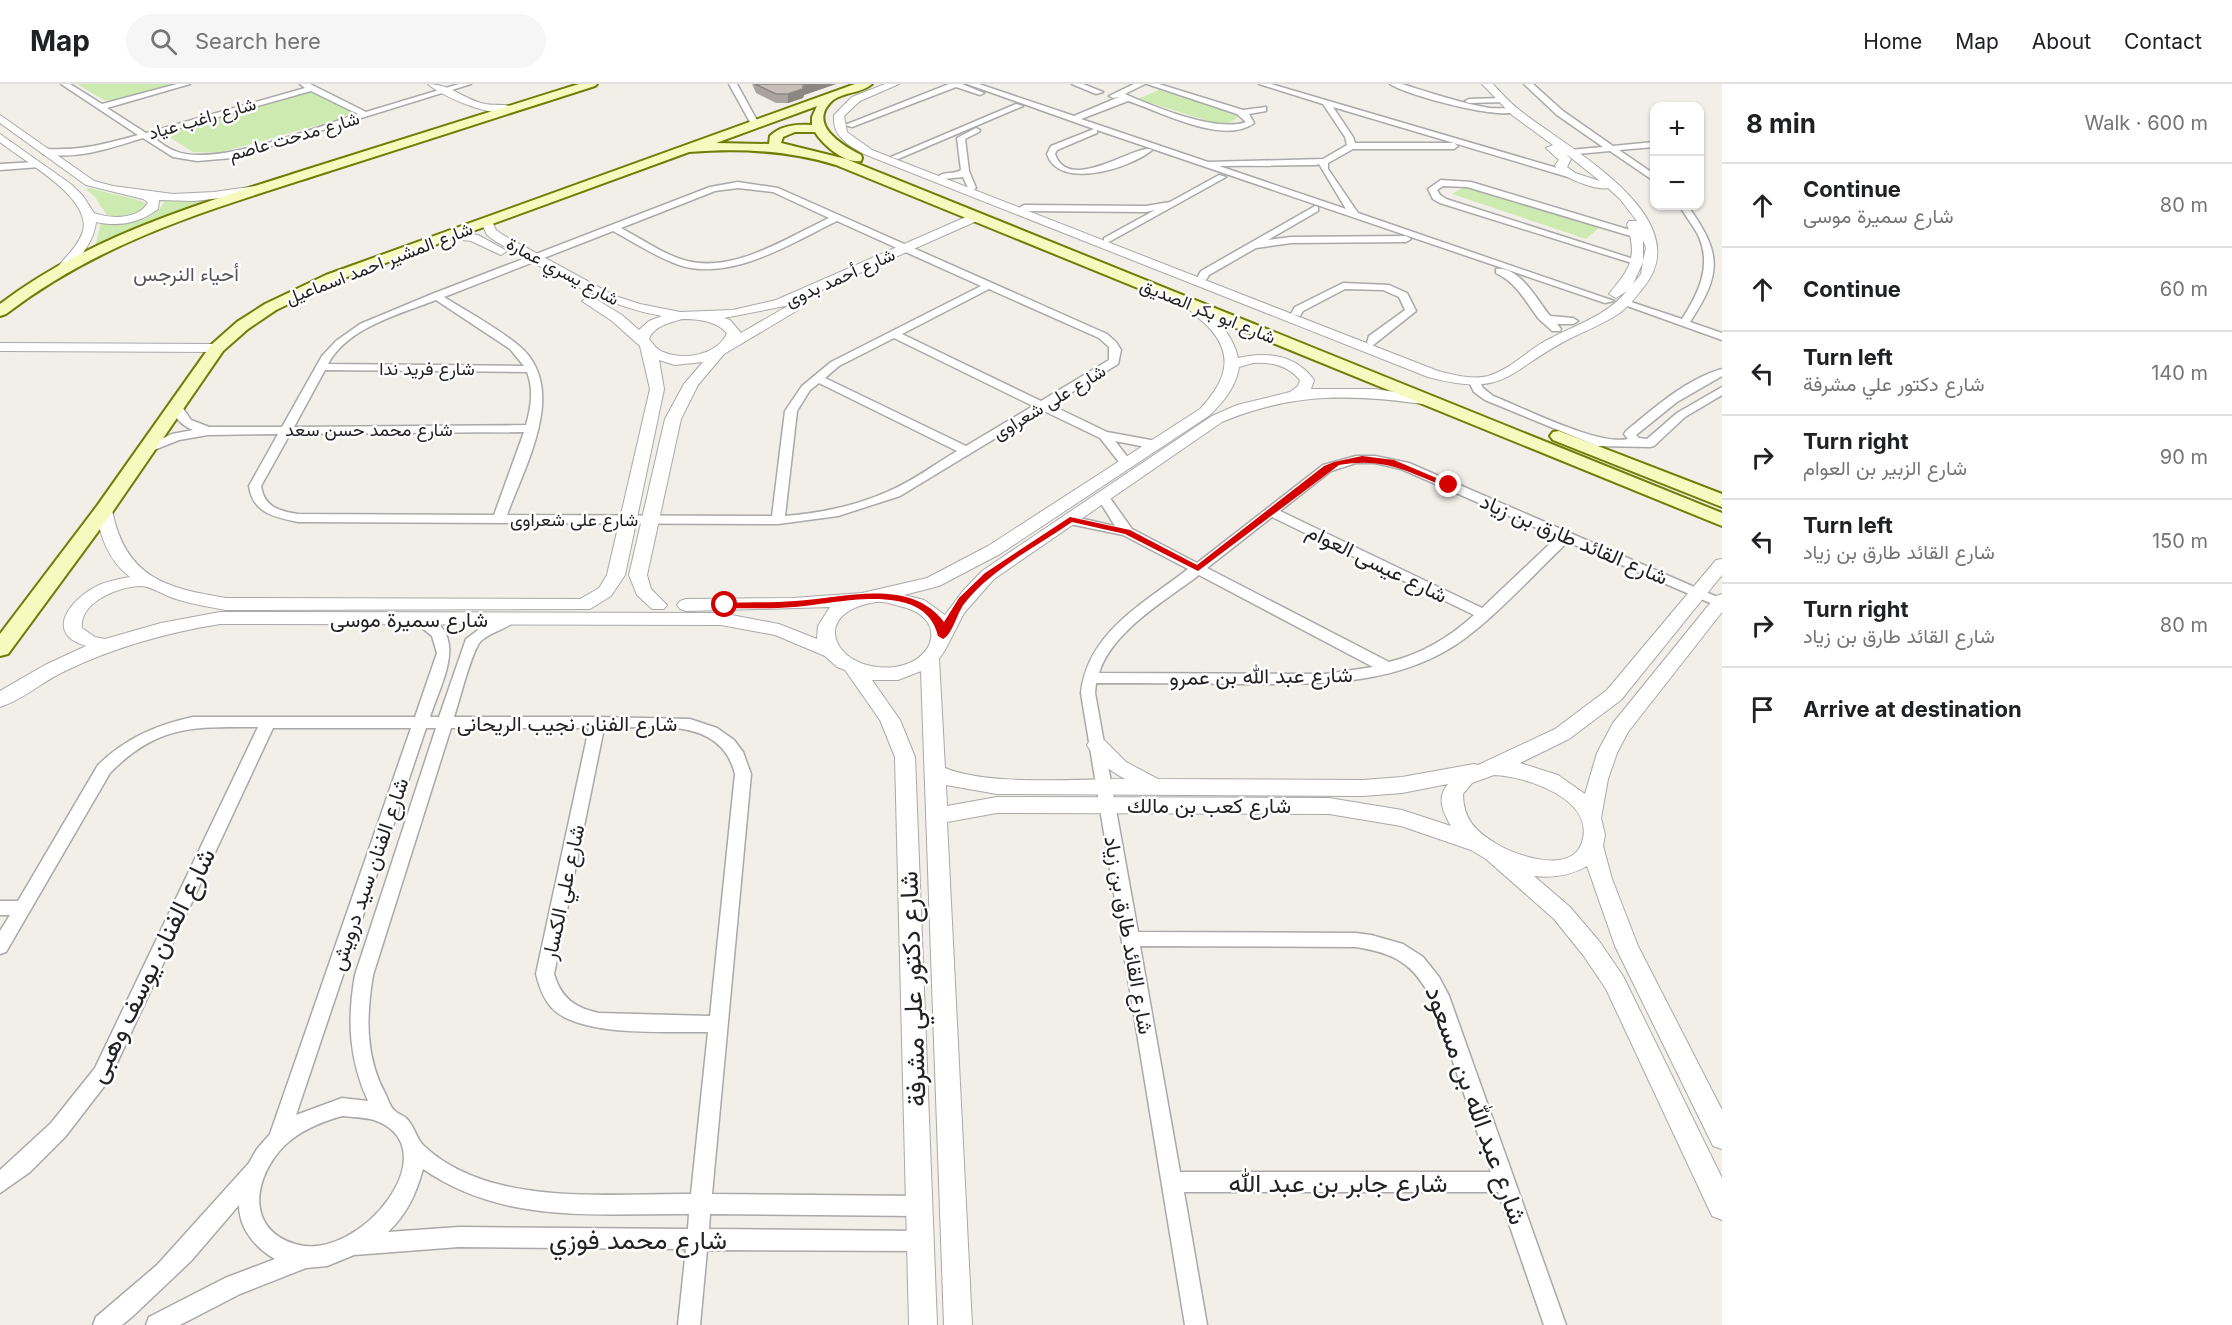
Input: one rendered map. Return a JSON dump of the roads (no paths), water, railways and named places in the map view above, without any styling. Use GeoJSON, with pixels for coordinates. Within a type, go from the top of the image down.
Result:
{"type":"FeatureCollection","features":[{"type":"Feature","properties":{"kind":"main road"},"geometry":{"type":"LineString","coordinates":[[4,306],[62,269],[137,233],[256,190],[591,84]]}},
{"type":"Feature","properties":{"kind":"main road","name":"شارع المشير احمد اسماعيل"},"geometry":{"type":"LineString","coordinates":[[0,649],[104,510],[217,348],[250,320],[306,287],[866,84]]}},
{"type":"Feature","properties":{"kind":"main road"},"geometry":{"type":"LineString","coordinates":[[780,148],[775,144],[774,139],[785,131],[819,129],[817,118],[821,107],[830,97]]}},
{"type":"Feature","properties":{"kind":"main road","name":"شارع ابو بكر الصديق"},"geometry":{"type":"LineString","coordinates":[[819,129],[832,144],[856,158],[1132,267],[1516,428],[1722,520]]}},
{"type":"Feature","properties":{"kind":"main road","name":"شارع ابو بكر الصديق"},"geometry":{"type":"LineString","coordinates":[[685,150],[723,146],[780,148],[813,153],[841,162],[1432,401],[1516,428],[1722,501]]}},
{"type":"Feature","properties":{"kind":"main road"},"geometry":{"type":"LineString","coordinates":[[1117,274],[1132,267]]}},
{"type":"Feature","properties":{"kind":"street","name":"شارع مدحت عاصم"},"geometry":{"type":"LineString","coordinates":[[65,84],[173,154],[190,158],[213,158],[244,151],[366,115],[438,89],[467,84]]}},
{"type":"Feature","properties":{"kind":"street"},"geometry":{"type":"LineString","coordinates":[[100,107],[186,84]]}},
{"type":"Feature","properties":{"kind":"street"},"geometry":{"type":"LineString","coordinates":[[416,84],[438,89],[482,107],[512,109]]}},
{"type":"Feature","properties":{"kind":"street"},"geometry":{"type":"LineString","coordinates":[[733,84],[755,124]]}},
{"type":"Feature","properties":{"kind":"street"},"geometry":{"type":"LineString","coordinates":[[894,84],[866,94],[849,104],[839,116],[839,128],[848,140],[867,152],[1048,216],[1099,240],[1432,374],[1475,382],[1503,377],[1609,301],[1628,281],[1638,262],[1637,235],[1621,205],[1604,186],[1278,84]]}},
{"type":"Feature","properties":{"kind":"street"},"geometry":{"type":"LineString","coordinates":[[850,120],[872,97],[907,84]]}},
{"type":"Feature","properties":{"kind":"street"},"geometry":{"type":"LineString","coordinates":[[850,120],[869,117],[955,84],[1069,118],[1201,163],[1310,205]]}},
{"type":"Feature","properties":{"kind":"street"},"geometry":{"type":"LineString","coordinates":[[971,84],[1023,107],[1222,177],[1333,212],[1510,275],[1543,317],[1556,329]]}},
{"type":"Feature","properties":{"kind":"street"},"geometry":{"type":"LineString","coordinates":[[1076,84],[1099,92]]}},
{"type":"Feature","properties":{"kind":"street"},"geometry":{"type":"LineString","coordinates":[[1069,118],[1141,84]]}},
{"type":"Feature","properties":{"kind":"street"},"geometry":{"type":"LineString","coordinates":[[1263,84],[1541,161],[1611,148],[1650,144]]}},
{"type":"Feature","properties":{"kind":"street"},"geometry":{"type":"LineString","coordinates":[[1394,84],[1501,106],[1513,111],[1566,157]]}},
{"type":"Feature","properties":{"kind":"street"},"geometry":{"type":"LineString","coordinates":[[1408,84],[1469,100],[1487,100]]}},
{"type":"Feature","properties":{"kind":"street"},"geometry":{"type":"LineString","coordinates":[[1478,84],[1488,96],[1486,105],[1490,108],[1501,106]]}},
{"type":"Feature","properties":{"kind":"street"},"geometry":{"type":"LineString","coordinates":[[1099,240],[1447,371],[1479,374],[1493,369],[1536,339],[1556,329],[1579,324],[1624,303],[1638,290],[1647,276],[1652,247],[1649,232],[1633,205],[1584,163],[1566,157],[1565,159],[1509,116],[1487,84]]}},
{"type":"Feature","properties":{"kind":"street"},"geometry":{"type":"LineString","coordinates":[[1528,84],[1560,113],[1650,175]]}},
{"type":"Feature","properties":{"kind":"street"},"geometry":{"type":"LineString","coordinates":[[1069,118],[1128,98],[1156,85],[1242,113],[1250,120],[1247,125],[1221,128],[1128,98],[1118,93]]}},
{"type":"Feature","properties":{"kind":"street"},"geometry":{"type":"LineString","coordinates":[[308,86],[366,115]]}},
{"type":"Feature","properties":{"kind":"street","name":"شارع راغب عياد"},"geometry":{"type":"LineString","coordinates":[[46,152],[68,153],[93,150],[308,86]]}},
{"type":"Feature","properties":{"kind":"street"},"geometry":{"type":"LineString","coordinates":[[438,89],[470,110],[474,121]]}},
{"type":"Feature","properties":{"kind":"street"},"geometry":{"type":"LineString","coordinates":[[1326,103],[1350,142]]}},
{"type":"Feature","properties":{"kind":"street"},"geometry":{"type":"LineString","coordinates":[[895,158],[1023,107]]}},
{"type":"Feature","properties":{"kind":"street"},"geometry":{"type":"LineString","coordinates":[[972,188],[965,171],[962,136],[1023,107]]}},
{"type":"Feature","properties":{"kind":"street"},"geometry":{"type":"LineString","coordinates":[[1242,113],[1263,109]]}},
{"type":"Feature","properties":{"kind":"street"},"geometry":{"type":"LineString","coordinates":[[1,120],[90,183],[106,189],[148,197],[201,197],[256,190]]}},
{"type":"Feature","properties":{"kind":"street"},"geometry":{"type":"LineString","coordinates":[[850,120],[859,140],[868,147],[940,178],[1048,216],[1169,204]]}},
{"type":"Feature","properties":{"kind":"street"},"geometry":{"type":"LineString","coordinates":[[1094,131],[1054,148],[1051,154],[1054,162],[1067,169],[1104,169],[1148,150]]}},
{"type":"Feature","properties":{"kind":"street"},"geometry":{"type":"LineString","coordinates":[[0,137],[80,198],[90,216],[85,242],[62,269]]}},
{"type":"Feature","properties":{"kind":"street"},"geometry":{"type":"LineString","coordinates":[[1201,163],[1288,163],[1325,160],[1350,142],[1385,146],[1472,146]]}},
{"type":"Feature","properties":{"kind":"street","name":"شارع راغب عياد"},"geometry":{"type":"LineString","coordinates":[[69,168],[76,159],[93,150]]}},
{"type":"Feature","properties":{"kind":"street"},"geometry":{"type":"LineString","coordinates":[[0,165],[19,152]]}},
{"type":"Feature","properties":{"kind":"street"},"geometry":{"type":"LineString","coordinates":[[1566,157],[1561,168],[1577,176],[1594,179],[1600,176],[1599,174]]}},
{"type":"Feature","properties":{"kind":"street"},"geometry":{"type":"LineString","coordinates":[[1325,160],[1323,164],[1329,175],[1356,216]]}},
{"type":"Feature","properties":{"kind":"street"},"geometry":{"type":"LineString","coordinates":[[1288,163],[1329,175]]}},
{"type":"Feature","properties":{"kind":"street"},"geometry":{"type":"LineString","coordinates":[[0,165],[37,165]]}},
{"type":"Feature","properties":{"kind":"street"},"geometry":{"type":"LineString","coordinates":[[940,178],[958,176],[965,171]]}},
{"type":"Feature","properties":{"kind":"street"},"geometry":{"type":"LineString","coordinates":[[1099,240],[1222,177]]}},
{"type":"Feature","properties":{"kind":"street"},"geometry":{"type":"LineString","coordinates":[[1637,235],[1468,184],[1441,183],[1432,189],[1432,193],[1443,201],[1638,262]]}},
{"type":"Feature","properties":{"kind":"street","name":"شارع على شعراوى"},"geometry":{"type":"LineString","coordinates":[[738,185],[775,190],[836,218],[1103,336],[1116,349],[1117,355],[1114,362],[1108,368],[896,493],[871,504],[811,518],[778,520],[298,518],[278,515],[264,508],[255,498],[255,486],[321,367],[334,349],[355,332],[376,320],[713,189],[738,185]]}},
{"type":"Feature","properties":{"kind":"street"},"geometry":{"type":"LineString","coordinates":[[90,216],[109,221],[138,216],[154,206],[154,201],[148,197]]}},
{"type":"Feature","properties":{"kind":"street"},"geometry":{"type":"LineString","coordinates":[[1202,278],[1205,273],[1281,227],[1310,205]]}},
{"type":"Feature","properties":{"kind":"street"},"geometry":{"type":"LineString","coordinates":[[1132,209],[1141,213],[1144,218]]}},
{"type":"Feature","properties":{"kind":"street"},"geometry":{"type":"LineString","coordinates":[[1683,324],[1705,291],[1710,273],[1710,256],[1705,239],[1687,210]]}},
{"type":"Feature","properties":{"kind":"street"},"geometry":{"type":"LineString","coordinates":[[1333,212],[1356,216],[1609,301]]}},
{"type":"Feature","properties":{"kind":"street"},"geometry":{"type":"LineString","coordinates":[[614,228],[682,263],[711,267],[740,261],[836,218]]}},
{"type":"Feature","properties":{"kind":"street","name":"شارع أحمد بدوى"},"geometry":{"type":"LineString","coordinates":[[658,605],[643,591],[638,575],[673,419],[695,379],[724,350],[781,315],[980,219]]}},
{"type":"Feature","properties":{"kind":"street","name":"شارع يسري عمارة"},"geometry":{"type":"LineString","coordinates":[[487,222],[494,235],[607,312],[655,355],[686,360],[724,350]]}},
{"type":"Feature","properties":{"kind":"street"},"geometry":{"type":"LineString","coordinates":[[1281,227],[1290,236],[1306,240]]}},
{"type":"Feature","properties":{"kind":"street","name":"شارع يسري عمارة"},"geometry":{"type":"LineString","coordinates":[[450,235],[481,240],[610,299],[651,311],[682,315]]}},
{"type":"Feature","properties":{"kind":"street"},"geometry":{"type":"LineString","coordinates":[[1253,245],[1277,240],[1406,239]]}},
{"type":"Feature","properties":{"kind":"street","name":"شارع أحمد بدوى"},"geometry":{"type":"LineString","coordinates":[[682,315],[750,311],[780,303],[910,251]]}},
{"type":"Feature","properties":{"kind":"street"},"geometry":{"type":"LineString","coordinates":[[778,520],[790,411],[802,393],[835,364],[988,286]]}},
{"type":"Feature","properties":{"kind":"street"},"geometry":{"type":"LineString","coordinates":[[1296,314],[1299,309],[1343,286],[1385,287],[1403,295],[1411,311],[1373,338],[1372,343]]}},
{"type":"Feature","properties":{"kind":"street"},"geometry":{"type":"LineString","coordinates":[[436,296],[514,347],[532,369],[538,388],[538,400],[531,428],[499,519]]}},
{"type":"Feature","properties":{"kind":"street"},"geometry":{"type":"LineString","coordinates":[[1624,303],[1722,337]]}},
{"type":"Feature","properties":{"kind":"street"},"geometry":{"type":"LineString","coordinates":[[1192,305],[1217,327],[1231,352],[1233,364],[1226,390],[1217,401],[1205,412],[1156,445],[956,572],[933,582],[846,605],[833,614],[826,626],[825,638],[830,651],[853,668],[873,673],[894,673],[914,669],[930,660],[939,648],[951,616],[962,600],[988,575],[1217,419],[1258,402],[1296,394],[1362,392],[1432,401]]}},
{"type":"Feature","properties":{"kind":"street"},"geometry":{"type":"LineString","coordinates":[[583,605],[605,592],[612,584],[629,519],[657,389],[654,368],[644,344],[645,332],[654,324],[682,315]]}},
{"type":"Feature","properties":{"kind":"street"},"geometry":{"type":"LineString","coordinates":[[699,315],[720,320],[733,330],[734,338],[724,350]]}},
{"type":"Feature","properties":{"kind":"street"},"geometry":{"type":"LineString","coordinates":[[1543,317],[1579,324]]}},
{"type":"Feature","properties":{"kind":"street"},"geometry":{"type":"LineString","coordinates":[[893,334],[1104,435],[1156,445]]}},
{"type":"Feature","properties":{"kind":"street"},"geometry":{"type":"LineString","coordinates":[[0,348],[217,348]]}},
{"type":"Feature","properties":{"kind":"street"},"geometry":{"type":"LineString","coordinates":[[1233,364],[1260,358],[1291,364],[1302,372],[1307,380],[1305,388],[1296,394]]}},
{"type":"Feature","properties":{"kind":"street","name":"شارع فريد ندا"},"geometry":{"type":"LineString","coordinates":[[321,367],[532,369]]}},
{"type":"Feature","properties":{"kind":"street"},"geometry":{"type":"LineString","coordinates":[[1475,382],[1478,390],[1489,398],[1601,442],[1625,444],[1680,393],[1722,372]]}},
{"type":"Feature","properties":{"kind":"street"},"geometry":{"type":"LineString","coordinates":[[817,378],[967,451]]}},
{"type":"Feature","properties":{"kind":"street"},"geometry":{"type":"LineString","coordinates":[[1634,437],[1648,434],[1654,440],[1681,415],[1722,390]]}},
{"type":"Feature","properties":{"kind":"street","name":"شارع محمد حسن سعد"},"geometry":{"type":"LineString","coordinates":[[177,406],[185,422],[208,431]]}},
{"type":"Feature","properties":{"kind":"street","name":"شارع محمد حسن سعد"},"geometry":{"type":"LineString","coordinates":[[148,448],[176,437],[208,431],[531,428]]}},
{"type":"Feature","properties":{"kind":"street"},"geometry":{"type":"LineString","coordinates":[[1104,435],[1127,464]]}},
{"type":"Feature","properties":{"kind":"street","name":"شارع القائد طارق بن زياد"},"geometry":{"type":"LineString","coordinates":[[1196,1325],[1088,693],[1089,678],[1098,655],[1114,634],[1336,463],[1348,460],[1376,459],[1406,466],[1721,602]]}},
{"type":"Feature","properties":{"kind":"street"},"geometry":{"type":"LineString","coordinates":[[1107,477],[1122,484]]}},
{"type":"Feature","properties":{"kind":"street"},"geometry":{"type":"LineString","coordinates":[[1103,497],[1127,532]]}},
{"type":"Feature","properties":{"kind":"street","name":"شارع سميرة موسى"},"geometry":{"type":"LineString","coordinates":[[104,510],[105,523],[112,543],[124,563],[144,580],[166,592],[226,604],[770,605],[872,597]]}},
{"type":"Feature","properties":{"kind":"street","name":"شارع عيسى العوام"},"geometry":{"type":"LineString","coordinates":[[1271,512],[1482,614]]}},
{"type":"Feature","properties":{"kind":"street"},"geometry":{"type":"LineString","coordinates":[[1070,520],[1127,532],[1388,668]]}},
{"type":"Feature","properties":{"kind":"street","name":"شارع عبد الله بن عمرو"},"geometry":{"type":"LineString","coordinates":[[1089,678],[1325,679],[1388,668],[1421,657],[1450,642],[1566,536]]}},
{"type":"Feature","properties":{"kind":"street"},"geometry":{"type":"LineString","coordinates":[[1722,564],[1606,702],[1562,734],[1460,781],[1452,794],[1452,810],[1461,827],[1562,914],[1591,948],[1615,983],[1722,1207]]}},
{"type":"Feature","properties":{"kind":"street"},"geometry":{"type":"LineString","coordinates":[[104,645],[87,642],[75,634],[72,624],[76,612],[87,600],[104,590],[124,583],[144,580]]}},
{"type":"Feature","properties":{"kind":"street"},"geometry":{"type":"LineString","coordinates":[[872,597],[900,598],[924,608],[940,623],[943,636]]}},
{"type":"Feature","properties":{"kind":"street"},"geometry":{"type":"LineString","coordinates":[[1591,817],[1598,779],[1607,753],[1620,728],[1721,602]]}},
{"type":"Feature","properties":{"kind":"street","name":"شارع سميرة موسى"},"geometry":{"type":"LineString","coordinates":[[0,700],[28,681],[65,661],[104,645],[153,630],[220,618],[721,619],[779,630],[830,651]]}},
{"type":"Feature","properties":{"kind":"street","name":"شارع الفنان سيد درويش"},"geometry":{"type":"LineString","coordinates":[[384,1113],[370,1087],[361,1060],[357,1032],[358,1003],[364,975],[471,642],[481,632],[511,618]]}},
{"type":"Feature","properties":{"kind":"street","name":"شارع الفنان سيد درويش"},"geometry":{"type":"LineString","coordinates":[[278,1139],[444,653],[443,642],[438,633],[430,624],[418,619]]}},
{"type":"Feature","properties":{"kind":"street","name":"شارع دكتور علي مشرفة"},"geometry":{"type":"LineString","coordinates":[[930,660],[958,1325]]}},
{"type":"Feature","properties":{"kind":"street","name":"شارع دكتور علي مشرفة"},"geometry":{"type":"LineString","coordinates":[[853,668],[886,710],[898,733],[905,757],[923,1325]]}},
{"type":"Feature","properties":{"kind":"street","name":"شارع الفنان نجيب الريحانى"},"geometry":{"type":"LineString","coordinates":[[0,947],[104,769],[117,756],[147,736],[170,727],[193,722],[598,722],[678,723],[705,728],[728,742],[741,763],[743,774],[689,1325]]}},
{"type":"Feature","properties":{"kind":"street","name":"شارع الفنان يوسف وهبى"},"geometry":{"type":"LineString","coordinates":[[0,1183],[23,1165],[58,1130],[102,1074],[268,722]]}},
{"type":"Feature","properties":{"kind":"street","name":"شارع علي الكسار"},"geometry":{"type":"LineString","coordinates":[[598,722],[545,974],[548,988],[556,1001],[567,1011],[599,1022],[719,1024]]}},
{"type":"Feature","properties":{"kind":"street"},"geometry":{"type":"LineString","coordinates":[[1097,745],[1110,760],[1128,773],[1161,786]]}},
{"type":"Feature","properties":{"kind":"street"},"geometry":{"type":"LineString","coordinates":[[1483,769],[1515,768],[1539,775],[1579,800],[1591,817],[1596,833],[1593,848],[1601,879],[1628,946],[1722,1137]]}},
{"type":"Feature","properties":{"kind":"street","name":"شارع كعب بن مالك"},"geometry":{"type":"LineString","coordinates":[[937,816],[966,808],[1105,795],[1161,786],[1363,788],[1421,782],[1483,769]]}},
{"type":"Feature","properties":{"kind":"street","name":"شارع كعب بن مالك"},"geometry":{"type":"LineString","coordinates":[[935,772],[975,784],[1105,795],[1329,806],[1402,818],[1486,850]]}},
{"type":"Feature","properties":{"kind":"street"},"geometry":{"type":"LineString","coordinates":[[1486,850],[1520,866],[1544,869],[1566,868],[1583,860],[1593,848]]}},
{"type":"Feature","properties":{"kind":"street"},"geometry":{"type":"LineString","coordinates":[[0,908],[23,908]]}},
{"type":"Feature","properties":{"kind":"street","name":"شارع عبد الله بن مسعود"},"geometry":{"type":"LineString","coordinates":[[1130,939],[1356,940],[1382,942],[1407,953],[1429,973],[1440,996],[1555,1325]]}},
{"type":"Feature","properties":{"kind":"street"},"geometry":{"type":"LineString","coordinates":[[104,1325],[142,1293],[195,1241],[278,1139],[298,1124],[320,1113],[342,1107],[364,1107],[384,1113],[403,1127],[413,1149],[414,1166],[411,1184],[402,1202],[390,1219],[374,1234],[356,1245],[331,1255],[306,1257],[284,1253],[266,1242],[254,1226],[249,1206],[251,1184],[260,1162]]}},
{"type":"Feature","properties":{"kind":"street","name":"شارع محمد فوزي"},"geometry":{"type":"LineString","coordinates":[[413,1149],[434,1167],[458,1181],[514,1200],[545,1203],[919,1206]]}},
{"type":"Feature","properties":{"kind":"street","name":"شارع جابر بن عبد الله"},"geometry":{"type":"LineString","coordinates":[[1171,1182],[1506,1182]]}},
{"type":"Feature","properties":{"kind":"street","name":"شارع محمد فوزي"},"geometry":{"type":"LineString","coordinates":[[356,1245],[459,1238],[920,1241]]}},
{"type":"Feature","properties":{"kind":"street"},"geometry":{"type":"LineString","coordinates":[[157,1325],[233,1286],[306,1257]]}},
{"type":"Feature","properties":{"kind":"district","name":"أحياء النرجس"},"geometry":{"type":"Point","coordinates":[186,274]}}]}
